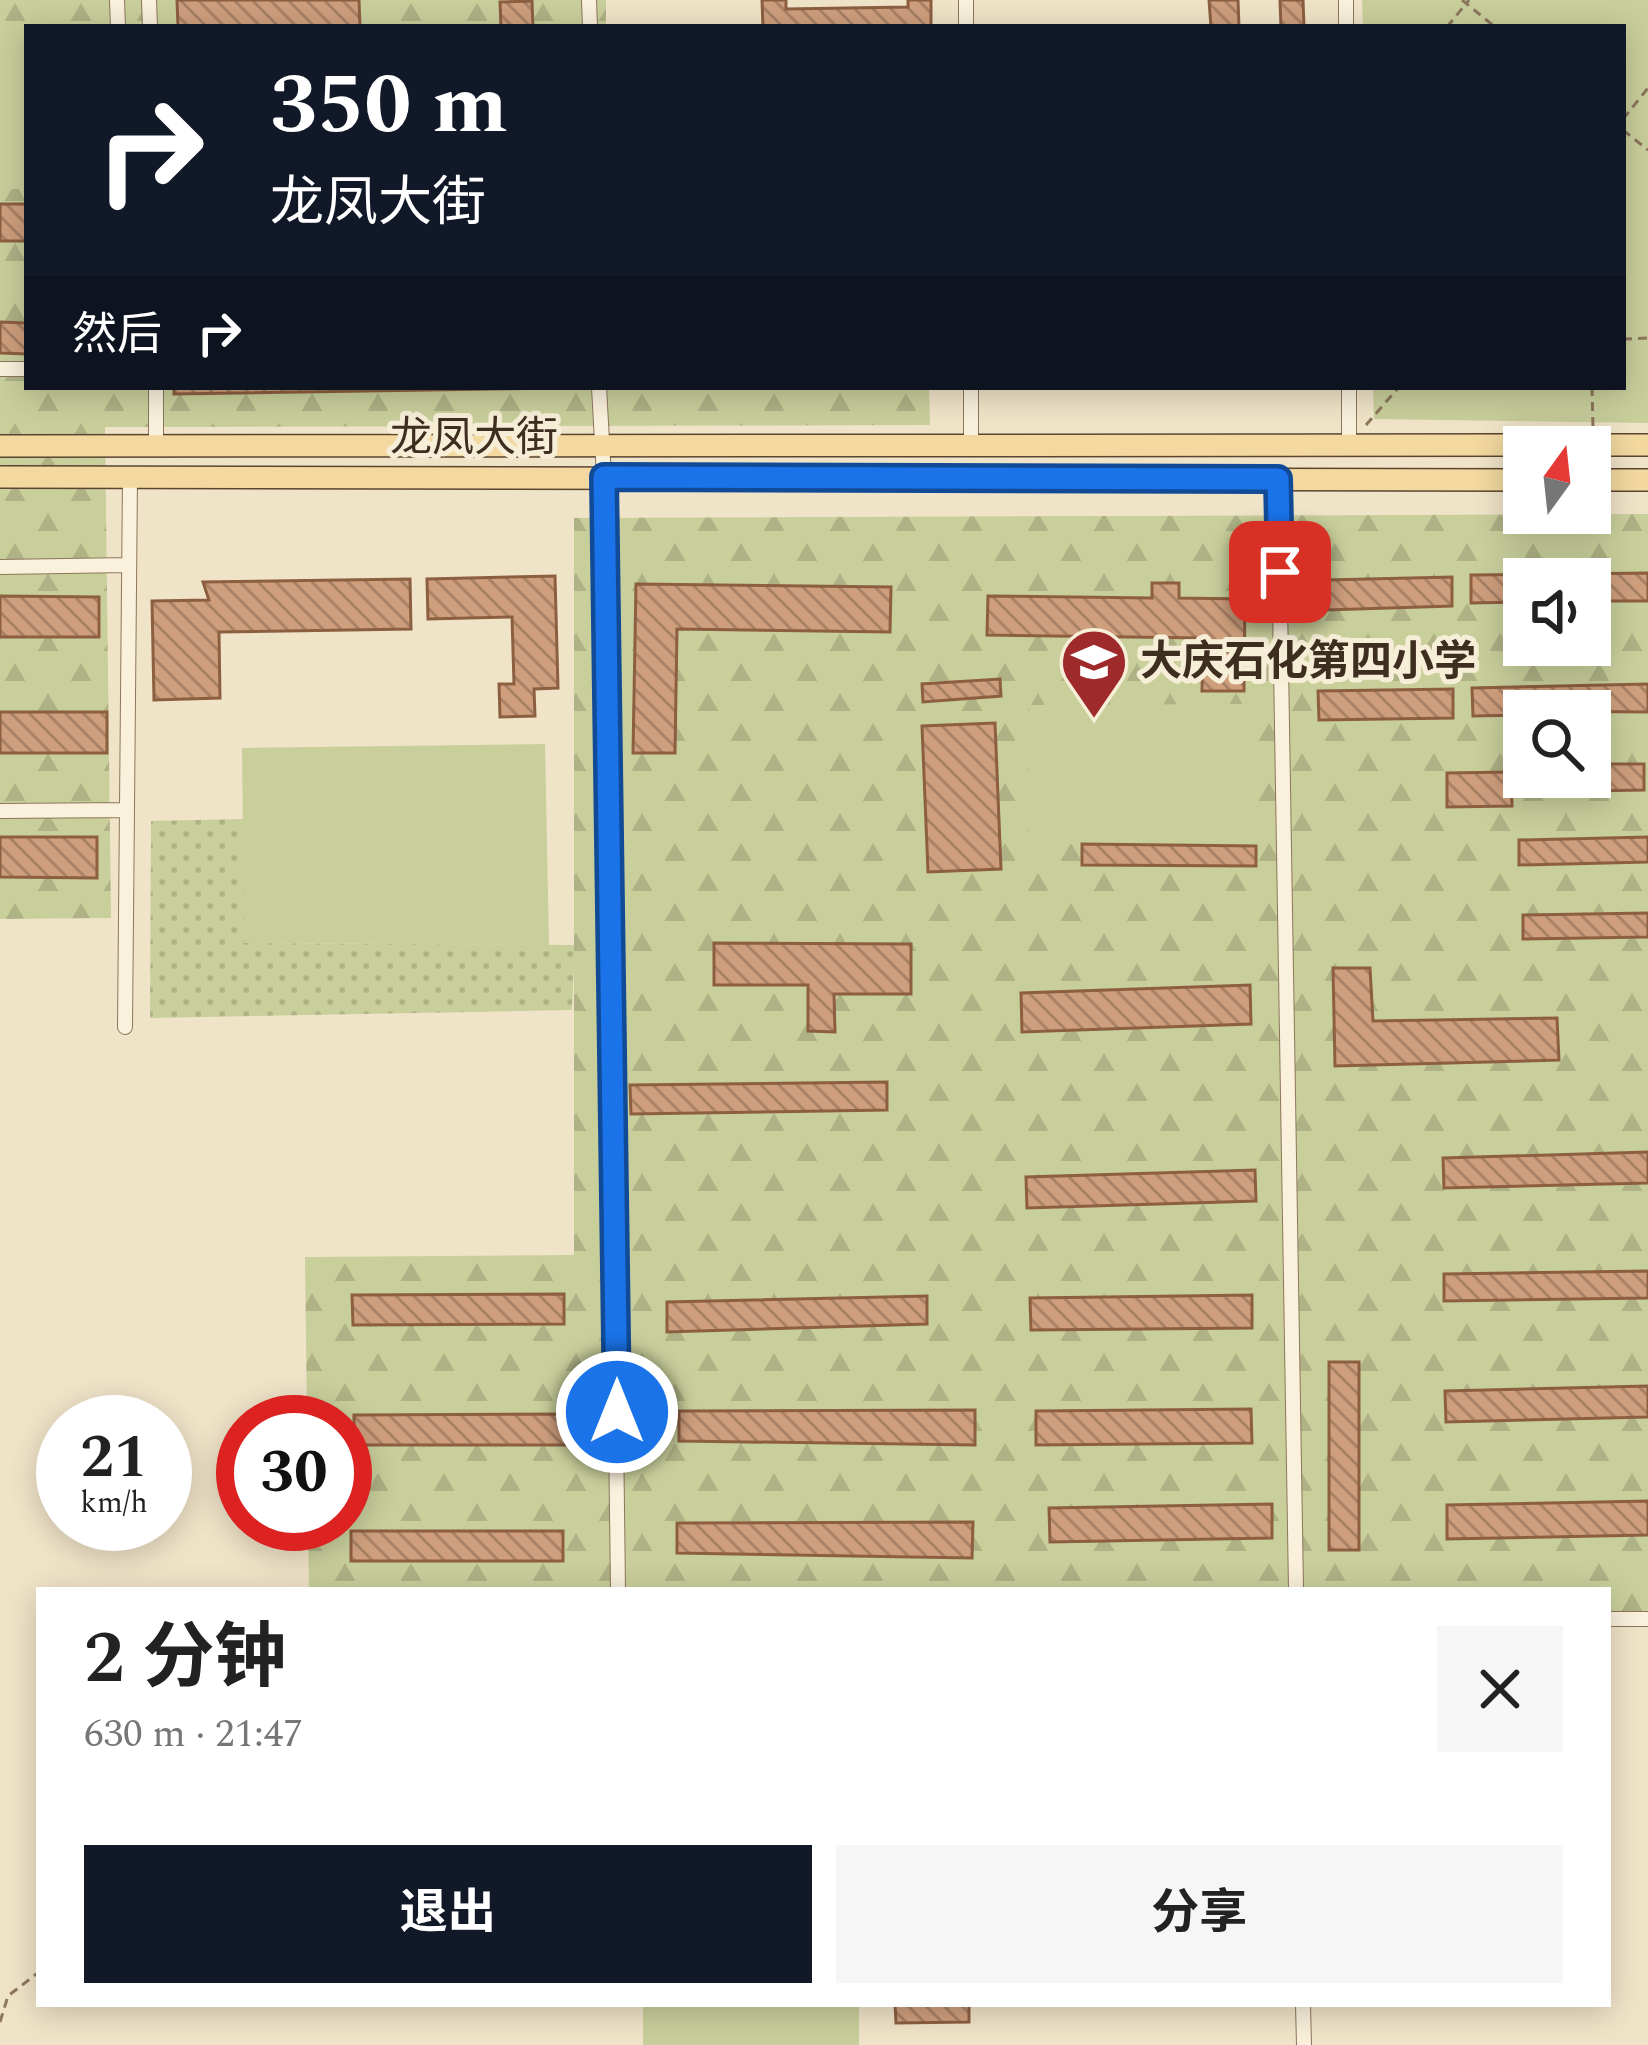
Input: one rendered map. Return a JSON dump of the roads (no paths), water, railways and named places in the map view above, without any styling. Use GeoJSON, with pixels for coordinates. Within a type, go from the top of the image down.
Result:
{"type":"FeatureCollection","features":[{"type":"Feature","properties":{"kind":"main road","name":"龙凤大街"},"geometry":{"type":"LineString","coordinates":[[0,446],[1648,445]]}},
{"type":"Feature","properties":{"kind":"main road","name":"龙凤大街"},"geometry":{"type":"LineString","coordinates":[[0,477],[1503,480]]}},
{"type":"Feature","properties":{"kind":"main road"},"geometry":{"type":"LineString","coordinates":[[1611,480],[1648,480]]}},
{"type":"Feature","properties":{"kind":"street"},"geometry":{"type":"LineString","coordinates":[[156,390],[156,446]]}},
{"type":"Feature","properties":{"kind":"street"},"geometry":{"type":"LineString","coordinates":[[599,390],[618,1587]]}},
{"type":"Feature","properties":{"kind":"street"},"geometry":{"type":"LineString","coordinates":[[971,390],[971,445]]}},
{"type":"Feature","properties":{"kind":"street"},"geometry":{"type":"LineString","coordinates":[[1348,390],[1349,445]]}},
{"type":"Feature","properties":{"kind":"street"},"geometry":{"type":"LineString","coordinates":[[125,1027],[130,477]]}},
{"type":"Feature","properties":{"kind":"street"},"geometry":{"type":"LineString","coordinates":[[1278,479],[1296,1587]]}},
{"type":"Feature","properties":{"kind":"street"},"geometry":{"type":"LineString","coordinates":[[0,567],[129,565]]}},
{"type":"Feature","properties":{"kind":"street"},"geometry":{"type":"LineString","coordinates":[[0,811],[127,810]]}},
{"type":"Feature","properties":{"kind":"street"},"geometry":{"type":"LineString","coordinates":[[1611,1619],[1648,1619]]}},
{"type":"Feature","properties":{"kind":"street"},"geometry":{"type":"LineString","coordinates":[[1303,2007],[1304,2045]]}},
{"type":"Feature","properties":{"kind":"place","name":"大庆石化第四小学"},"geometry":{"type":"Point","coordinates":[1094,721]}}]}
